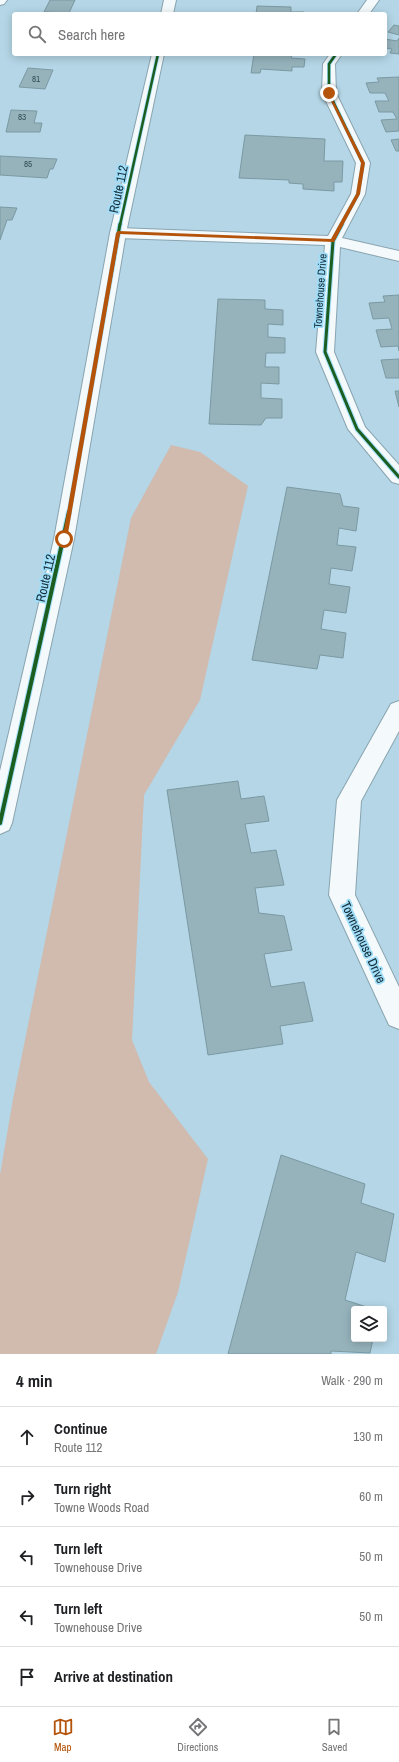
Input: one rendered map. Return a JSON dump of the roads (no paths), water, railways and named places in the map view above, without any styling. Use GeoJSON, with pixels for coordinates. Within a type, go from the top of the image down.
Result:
{"type":"FeatureCollection","features":[{"type":"Feature","properties":{"kind":"street"},"geometry":{"type":"LineString","coordinates":[[167,12],[170,0]]}},
{"type":"Feature","properties":{"kind":"street"},"geometry":{"type":"LineString","coordinates":[[364,12],[373,0]]}},
{"type":"Feature","properties":{"kind":"street","name":"Route 112"},"geometry":{"type":"LineString","coordinates":[[0,823],[64,539],[118,233],[158,56]]}},
{"type":"Feature","properties":{"kind":"street","name":"Townehouse Drive"},"geometry":{"type":"LineString","coordinates":[[335,56],[329,64],[329,93],[363,163],[358,194],[333,241],[325,352],[357,429],[399,477]]}},
{"type":"Feature","properties":{"kind":"street"},"geometry":{"type":"LineString","coordinates":[[118,233],[333,241]]}},
{"type":"Feature","properties":{"kind":"street","name":"Townehouse Drive"},"geometry":{"type":"LineString","coordinates":[[333,241],[399,256]]}},
{"type":"Feature","properties":{"kind":"street","name":"Townehouse Drive"},"geometry":{"type":"LineString","coordinates":[[399,710],[349,800],[342,895],[399,1016]]}}]}
